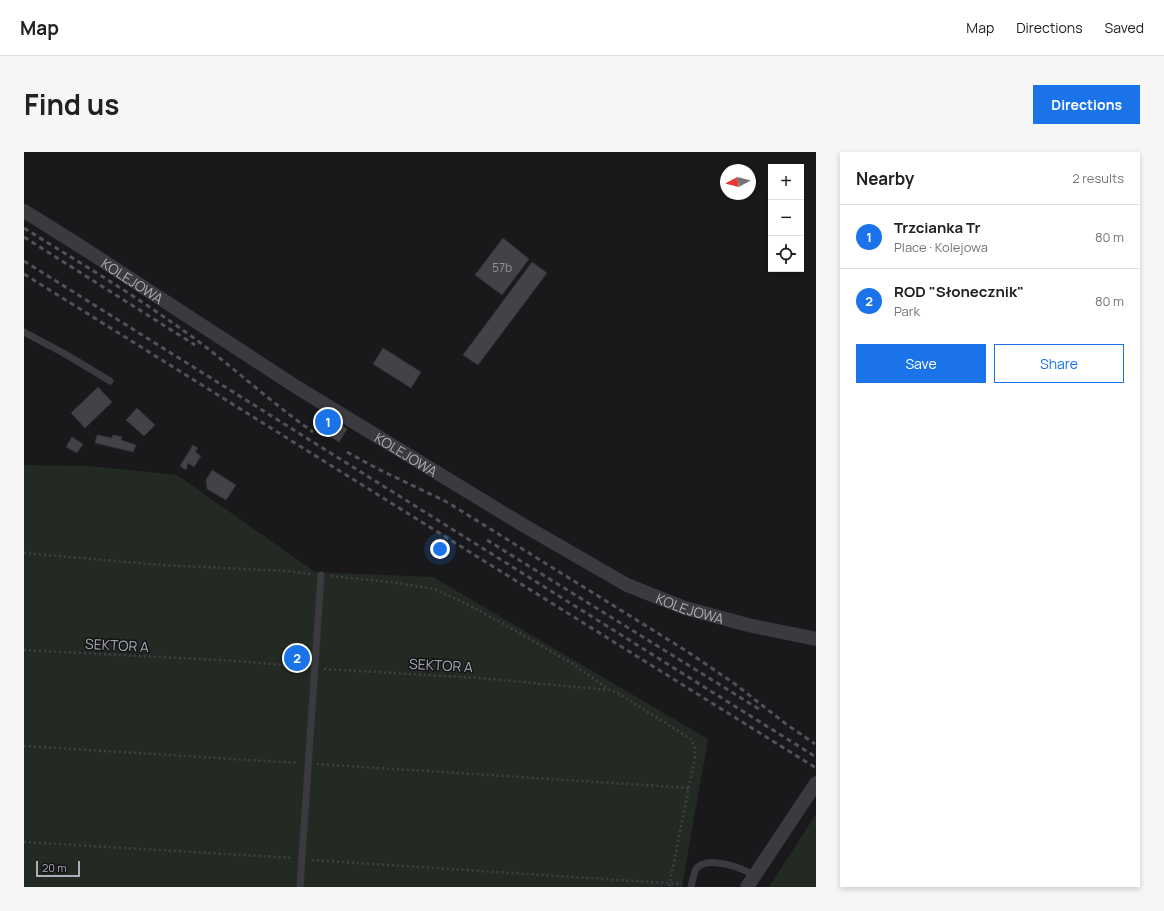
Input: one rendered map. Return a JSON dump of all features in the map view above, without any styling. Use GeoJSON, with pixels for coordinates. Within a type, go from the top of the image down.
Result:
{"type":"FeatureCollection","features":[{"type":"Feature","properties":{"kind":"street","name":"KOLEJOWA"},"geometry":{"type":"LineString","coordinates":[[24,211],[298,388],[523,525],[628,585],[685,608],[748,625],[816,639]]}},
{"type":"Feature","properties":{"kind":"street"},"geometry":{"type":"LineString","coordinates":[[751,882],[816,783]]}},
{"type":"Feature","properties":{"kind":"lane"},"geometry":{"type":"LineString","coordinates":[[24,332],[67,354],[110,381]]}},
{"type":"Feature","properties":{"kind":"lane"},"geometry":{"type":"LineString","coordinates":[[300,887],[321,575]]}},
{"type":"Feature","properties":{"kind":"lane"},"geometry":{"type":"LineString","coordinates":[[691,887],[695,870],[700,865],[710,863],[735,866],[749,872],[751,882]]}},
{"type":"Feature","properties":{"kind":"path","name":"SEKTOR A"},"geometry":{"type":"LineString","coordinates":[[24,650],[228,661],[479,678],[609,690],[616,692],[691,739],[695,748],[696,757],[669,887]]}},
{"type":"Feature","properties":{"kind":"path"},"geometry":{"type":"LineString","coordinates":[[24,746],[690,788]]}},
{"type":"Feature","properties":{"kind":"path"},"geometry":{"type":"LineString","coordinates":[[24,842],[669,883]]}},
{"type":"Feature","properties":{"kind":"shaded area"},"geometry":{"type":"Polygon","coordinates":[[[24,465],[89,466],[177,475],[315,572],[433,577],[708,739],[682,887],[24,887],[24,465]]]}},
{"type":"Feature","properties":{"kind":"shaded area"},"geometry":{"type":"Polygon","coordinates":[[[816,814],[816,887],[769,887],[816,814]]]}},
{"type":"Feature","properties":{"kind":"building"},"geometry":{"type":"Polygon","coordinates":[[[503,238],[529,259],[502,295],[475,275],[503,238]]]}},
{"type":"Feature","properties":{"kind":"building"},"geometry":{"type":"Polygon","coordinates":[[[532,262],[547,273],[478,365],[463,355],[532,262]]]}},
{"type":"Feature","properties":{"kind":"building"},"geometry":{"type":"Polygon","coordinates":[[[383,348],[421,372],[411,388],[373,364],[383,348]]]}},
{"type":"Feature","properties":{"kind":"building"},"geometry":{"type":"Polygon","coordinates":[[[98,387],[112,402],[85,428],[71,413],[98,387]]]}},
{"type":"Feature","properties":{"kind":"building"},"geometry":{"type":"Polygon","coordinates":[[[137,408],[155,425],[144,436],[126,420],[137,408]]]}},
{"type":"Feature","properties":{"kind":"building"},"geometry":{"type":"Polygon","coordinates":[[[325,415],[347,429],[339,442],[317,429],[325,415]]]}},
{"type":"Feature","properties":{"kind":"building"},"geometry":{"type":"Polygon","coordinates":[[[97,435],[112,438],[113,435],[122,437],[121,440],[136,445],[133,452],[95,443],[97,435]]]}},
{"type":"Feature","properties":{"kind":"building"},"geometry":{"type":"Polygon","coordinates":[[[72,437],[83,444],[77,453],[66,447],[72,437]]]}},
{"type":"Feature","properties":{"kind":"building"},"geometry":{"type":"Polygon","coordinates":[[[193,445],[198,448],[195,452],[201,456],[194,467],[188,463],[186,470],[180,466],[193,445]]]}},
{"type":"Feature","properties":{"kind":"building"},"geometry":{"type":"Polygon","coordinates":[[[212,470],[236,485],[226,500],[207,489],[206,480],[212,470]]]}},
{"type":"Feature","properties":{"kind":"railway"},"geometry":{"type":"LineString","coordinates":[[24,228],[121,288],[177,326],[313,432]]}},
{"type":"Feature","properties":{"kind":"railway"},"geometry":{"type":"LineString","coordinates":[[24,237],[195,345]]}},
{"type":"Feature","properties":{"kind":"railway"},"geometry":{"type":"LineString","coordinates":[[24,261],[816,757]]}},
{"type":"Feature","properties":{"kind":"railway"},"geometry":{"type":"LineString","coordinates":[[24,274],[816,768]]}},
{"type":"Feature","properties":{"kind":"railway"},"geometry":{"type":"LineString","coordinates":[[347,452],[376,468],[447,502],[688,652],[735,684],[786,724],[815,744]]}},
{"type":"Feature","properties":{"kind":"railway"},"geometry":{"type":"LineString","coordinates":[[487,540],[762,711]]}},
{"type":"Feature","properties":{"kind":"place","name":"Trzcianka Tr"},"geometry":{"type":"Point","coordinates":[328,422]}},
{"type":"Feature","properties":{"kind":"place","name":"ROD \"Słonecznik\""},"geometry":{"type":"Point","coordinates":[297,658]}}]}
